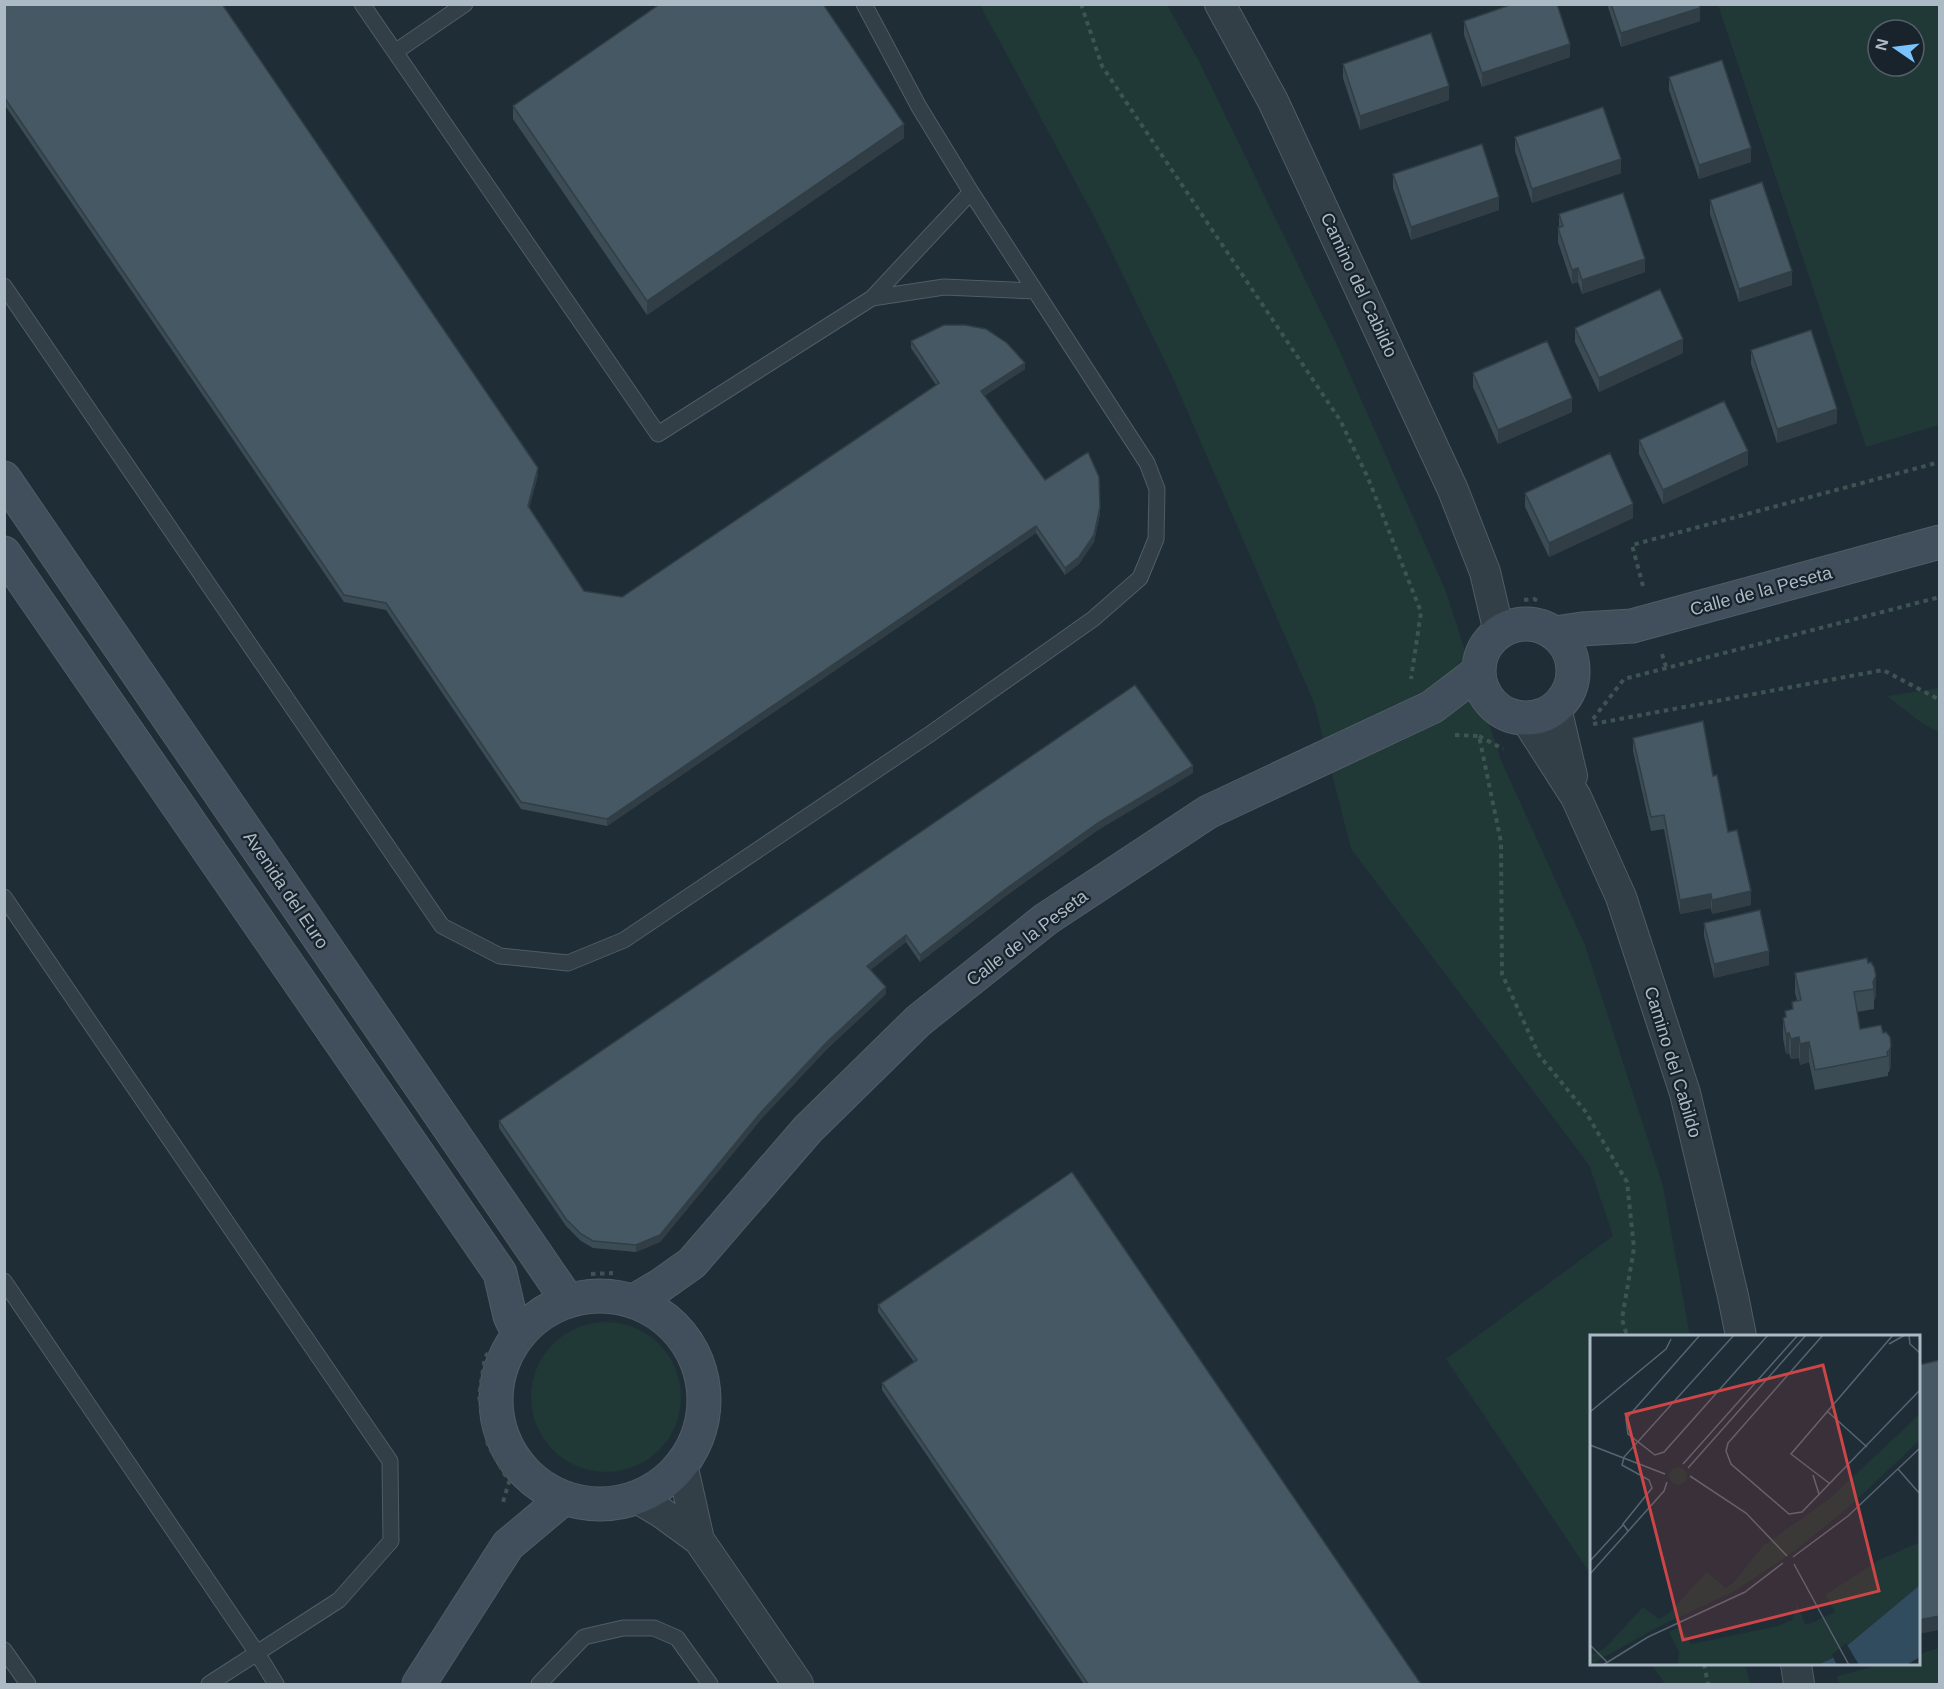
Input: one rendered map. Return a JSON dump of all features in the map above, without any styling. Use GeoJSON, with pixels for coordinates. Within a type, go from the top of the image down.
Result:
{"type":"FeatureCollection","features":[{"type":"Feature","properties":{"kind":"main road","name":"Avenida del Euro"},"geometry":{"type":"LineString","coordinates":[[4,478],[568,1301]]}},
{"type":"Feature","properties":{"kind":"main road","name":"Calle de la Peseta"},"geometry":{"type":"LineString","coordinates":[[1555,633],[1632,626],[1940,542]]}},
{"type":"Feature","properties":{"kind":"main road"},"geometry":{"type":"LineString","coordinates":[[4,553],[500,1273],[510,1316],[519,1335]]}},
{"type":"Feature","properties":{"kind":"main road"},"geometry":{"type":"LineString","coordinates":[[1530,623],[1543,626],[1555,633],[1564,642],[1574,667],[1572,682],[1566,696],[1541,713],[1512,717],[1500,711],[1490,702],[1481,688],[1478,672],[1484,650],[1490,640],[1508,628],[1530,623]]}},
{"type":"Feature","properties":{"kind":"main road","name":"Calle de la Peseta"},"geometry":{"type":"LineString","coordinates":[[1574,667],[1632,626]]}},
{"type":"Feature","properties":{"kind":"main road","name":"Calle de la Peseta"},"geometry":{"type":"LineString","coordinates":[[633,1301],[692,1263],[808,1129],[918,1022],[1046,920],[1208,812],[1426,710],[1478,672]]}},
{"type":"Feature","properties":{"kind":"main road","name":"Calle de la Peseta"},"geometry":{"type":"LineString","coordinates":[[1426,710],[1490,702]]}},
{"type":"Feature","properties":{"kind":"main road","name":"Calle de la Peseta"},"geometry":{"type":"LineString","coordinates":[[673,1325],[692,1263]]}},
{"type":"Feature","properties":{"kind":"main road"},"geometry":{"type":"LineString","coordinates":[[508,1545],[518,1478],[516,1461],[501,1430],[497,1412],[497,1394],[507,1354],[519,1335],[541,1314],[568,1301],[600,1296],[633,1301],[655,1311],[673,1325],[687,1342],[697,1361],[704,1399],[699,1434],[682,1464],[662,1484],[637,1498],[606,1504],[587,1504],[564,1498],[518,1478]]}},
{"type":"Feature","properties":{"kind":"main road"},"geometry":{"type":"LineString","coordinates":[[419,1684],[508,1545],[564,1498]]}},
{"type":"Feature","properties":{"kind":"street","name":"Camino del Cabildo"},"geometry":{"type":"LineString","coordinates":[[1220,4],[1273,100],[1453,490],[1508,628]]}},
{"type":"Feature","properties":{"kind":"street","name":"Camino del Cabildo"},"geometry":{"type":"LineString","coordinates":[[1541,713],[1621,897],[1685,1093],[1741,1335]]}},
{"type":"Feature","properties":{"kind":"street"},"geometry":{"type":"LineString","coordinates":[[682,1464],[699,1540]]}},
{"type":"Feature","properties":{"kind":"street"},"geometry":{"type":"LineString","coordinates":[[637,1498],[699,1540],[798,1684]]}},
{"type":"Feature","properties":{"kind":"street"},"geometry":{"type":"LineString","coordinates":[[1796,1665],[1799,1684]]}},
{"type":"Feature","properties":{"kind":"lane"},"geometry":{"type":"LineString","coordinates":[[362,4],[658,434],[872,298],[971,192]]}},
{"type":"Feature","properties":{"kind":"lane"},"geometry":{"type":"LineString","coordinates":[[395,52],[465,4]]}},
{"type":"Feature","properties":{"kind":"lane"},"geometry":{"type":"LineString","coordinates":[[4,286],[442,927],[500,956],[568,963],[624,940],[1093,619],[1140,578],[1156,539],[1157,489],[1148,464],[971,192],[919,107],[864,4]]}},
{"type":"Feature","properties":{"kind":"lane"},"geometry":{"type":"LineString","coordinates":[[872,298],[944,287],[1035,291]]}},
{"type":"Feature","properties":{"kind":"lane"},"geometry":{"type":"LineString","coordinates":[[4,897],[390,1461],[391,1541],[339,1600],[209,1684]]}},
{"type":"Feature","properties":{"kind":"lane"},"geometry":{"type":"LineString","coordinates":[[4,1281],[276,1684]]}},
{"type":"Feature","properties":{"kind":"lane"},"geometry":{"type":"LineString","coordinates":[[539,1684],[584,1637],[623,1628],[654,1628],[677,1638],[710,1684]]}},
{"type":"Feature","properties":{"kind":"lane"},"geometry":{"type":"LineString","coordinates":[[4,1650],[28,1684]]}},
{"type":"Feature","properties":{"kind":"path"},"geometry":{"type":"LineString","coordinates":[[1081,4],[1101,66],[1340,420],[1368,478],[1421,612],[1409,689],[1426,710],[1428,733],[1479,736],[1502,842],[1502,974],[1539,1055],[1585,1111],[1627,1182],[1634,1248],[1622,1319],[1627,1335]]}},
{"type":"Feature","properties":{"kind":"path"},"geometry":{"type":"LineString","coordinates":[[1645,592],[1632,545],[1940,462]]}},
{"type":"Feature","properties":{"kind":"path"},"geometry":{"type":"LineString","coordinates":[[1940,597],[1624,679],[1589,725],[1883,670],[1940,700]]}},
{"type":"Feature","properties":{"kind":"path"},"geometry":{"type":"LineString","coordinates":[[490,1349],[485,1358],[479,1396],[488,1445],[518,1478]]}},
{"type":"Feature","properties":{"kind":"path"},"geometry":{"type":"LineString","coordinates":[[1704,1665],[1708,1684]]}},
{"type":"Feature","properties":{"kind":"green space"},"geometry":{"type":"Polygon","coordinates":[[[980,5],[1167,5],[1199,61],[1337,345],[1445,589],[1501,760],[1585,945],[1663,1186],[1690,1335],[1590,1335],[1590,1574],[1446,1359],[1613,1236],[1589,1165],[1351,849],[1314,703],[1172,376],[1097,222],[980,5]]]}},
{"type":"Feature","properties":{"kind":"green space"},"geometry":{"type":"Polygon","coordinates":[[[1718,5],[1939,5],[1939,425],[1866,447],[1718,5]]]}},
{"type":"Feature","properties":{"kind":"green space"},"geometry":{"type":"Polygon","coordinates":[[[1939,688],[1939,732],[1923,724],[1887,696],[1939,688]]]}},
{"type":"Feature","properties":{"kind":"green space"},"geometry":{"type":"Polygon","coordinates":[[[606,1322],[621,1323],[635,1328],[659,1344],[675,1368],[680,1382],[680,1412],[675,1426],[659,1450],[635,1466],[621,1471],[606,1472],[591,1471],[577,1466],[553,1450],[537,1426],[532,1412],[531,1397],[532,1382],[537,1368],[553,1344],[577,1328],[591,1323],[606,1322]]]}},
{"type":"Feature","properties":{"kind":"green space"},"geometry":{"type":"Polygon","coordinates":[[[1939,1648],[1939,1684],[1839,1684],[1837,1676],[1879,1665],[1920,1665],[1920,1654],[1939,1648]]]}},
{"type":"Feature","properties":{"kind":"green space"},"geometry":{"type":"Polygon","coordinates":[[[1652,1665],[1745,1665],[1750,1684],[1665,1684],[1652,1665]]]}},
{"type":"Feature","properties":{"kind":"building"},"geometry":{"type":"Polygon","coordinates":[[[4,4],[222,4],[538,468],[528,506],[584,591],[622,597],[939,383],[911,341],[944,325],[965,325],[986,329],[1007,343],[1025,363],[981,391],[1045,480],[1088,452],[1099,477],[1100,507],[1094,535],[1079,557],[1065,568],[1036,526],[607,819],[521,802],[386,603],[344,595],[4,97],[4,4]]]}},
{"type":"Feature","properties":{"kind":"building"},"geometry":{"type":"Polygon","coordinates":[[[660,4],[823,4],[904,124],[647,301],[513,106],[660,4]]]}},
{"type":"Feature","properties":{"kind":"building"},"geometry":{"type":"Polygon","coordinates":[[[1513,4],[1557,4],[1570,44],[1482,73],[1464,21],[1513,4]]]}},
{"type":"Feature","properties":{"kind":"building"},"geometry":{"type":"Polygon","coordinates":[[[1611,4],[1699,4],[1700,8],[1621,33],[1611,4]]]}},
{"type":"Feature","properties":{"kind":"building"},"geometry":{"type":"Polygon","coordinates":[[[1431,33],[1449,86],[1360,116],[1343,64],[1431,33]]]}},
{"type":"Feature","properties":{"kind":"building"},"geometry":{"type":"Polygon","coordinates":[[[1722,60],[1751,148],[1699,165],[1669,77],[1722,60]]]}},
{"type":"Feature","properties":{"kind":"building"},"geometry":{"type":"Polygon","coordinates":[[[1603,107],[1621,159],[1532,189],[1515,137],[1603,107]]]}},
{"type":"Feature","properties":{"kind":"building"},"geometry":{"type":"Polygon","coordinates":[[[1482,144],[1499,197],[1411,227],[1393,174],[1482,144]]]}},
{"type":"Feature","properties":{"kind":"building"},"geometry":{"type":"Polygon","coordinates":[[[1762,182],[1792,271],[1739,289],[1710,200],[1762,182]]]}},
{"type":"Feature","properties":{"kind":"building"},"geometry":{"type":"Polygon","coordinates":[[[1623,193],[1645,259],[1582,280],[1578,268],[1572,270],[1558,228],[1563,226],[1559,214],[1623,193]]]}},
{"type":"Feature","properties":{"kind":"building"},"geometry":{"type":"Polygon","coordinates":[[[1660,289],[1683,339],[1599,378],[1575,328],[1660,289]]]}},
{"type":"Feature","properties":{"kind":"building"},"geometry":{"type":"Polygon","coordinates":[[[1811,330],[1837,409],[1777,429],[1751,350],[1811,330]]]}},
{"type":"Feature","properties":{"kind":"building"},"geometry":{"type":"Polygon","coordinates":[[[1547,341],[1572,398],[1498,430],[1473,373],[1547,341]]]}},
{"type":"Feature","properties":{"kind":"building"},"geometry":{"type":"Polygon","coordinates":[[[1724,401],[1748,451],[1663,490],[1639,440],[1724,401]]]}},
{"type":"Feature","properties":{"kind":"building"},"geometry":{"type":"Polygon","coordinates":[[[1610,453],[1633,504],[1549,543],[1525,493],[1610,453]]]}},
{"type":"Feature","properties":{"kind":"building"},"geometry":{"type":"Polygon","coordinates":[[[1135,685],[1193,766],[1098,823],[1007,888],[920,955],[906,935],[867,966],[886,987],[827,1042],[762,1111],[660,1235],[636,1245],[593,1241],[581,1234],[566,1219],[499,1121],[1135,685]]]}},
{"type":"Feature","properties":{"kind":"building"},"geometry":{"type":"Polygon","coordinates":[[[1703,721],[1713,776],[1717,775],[1728,832],[1737,830],[1751,891],[1712,900],[1711,894],[1680,900],[1664,815],[1651,817],[1633,738],[1703,721]]]}},
{"type":"Feature","properties":{"kind":"building"},"geometry":{"type":"Polygon","coordinates":[[[1760,910],[1769,951],[1714,964],[1704,923],[1760,910]]]}},
{"type":"Feature","properties":{"kind":"building"},"geometry":{"type":"Polygon","coordinates":[[[1867,958],[1868,963],[1871,962],[1874,967],[1876,976],[1873,982],[1874,989],[1854,992],[1860,1029],[1881,1025],[1883,1033],[1886,1032],[1890,1037],[1891,1046],[1887,1052],[1888,1056],[1815,1070],[1809,1042],[1800,1044],[1799,1037],[1791,1039],[1789,1033],[1786,1034],[1783,1018],[1786,1017],[1785,1011],[1793,1009],[1792,1002],[1801,1000],[1795,973],[1867,958]]]}},
{"type":"Feature","properties":{"kind":"building"},"geometry":{"type":"Polygon","coordinates":[[[1072,1172],[1421,1684],[1088,1684],[882,1383],[917,1360],[878,1305],[1072,1172]]]}},
{"type":"Feature","properties":{"kind":"building"},"geometry":{"type":"Polygon","coordinates":[[[1940,1360],[1940,1616],[1920,1620],[1920,1365],[1940,1360]]]}}]}
